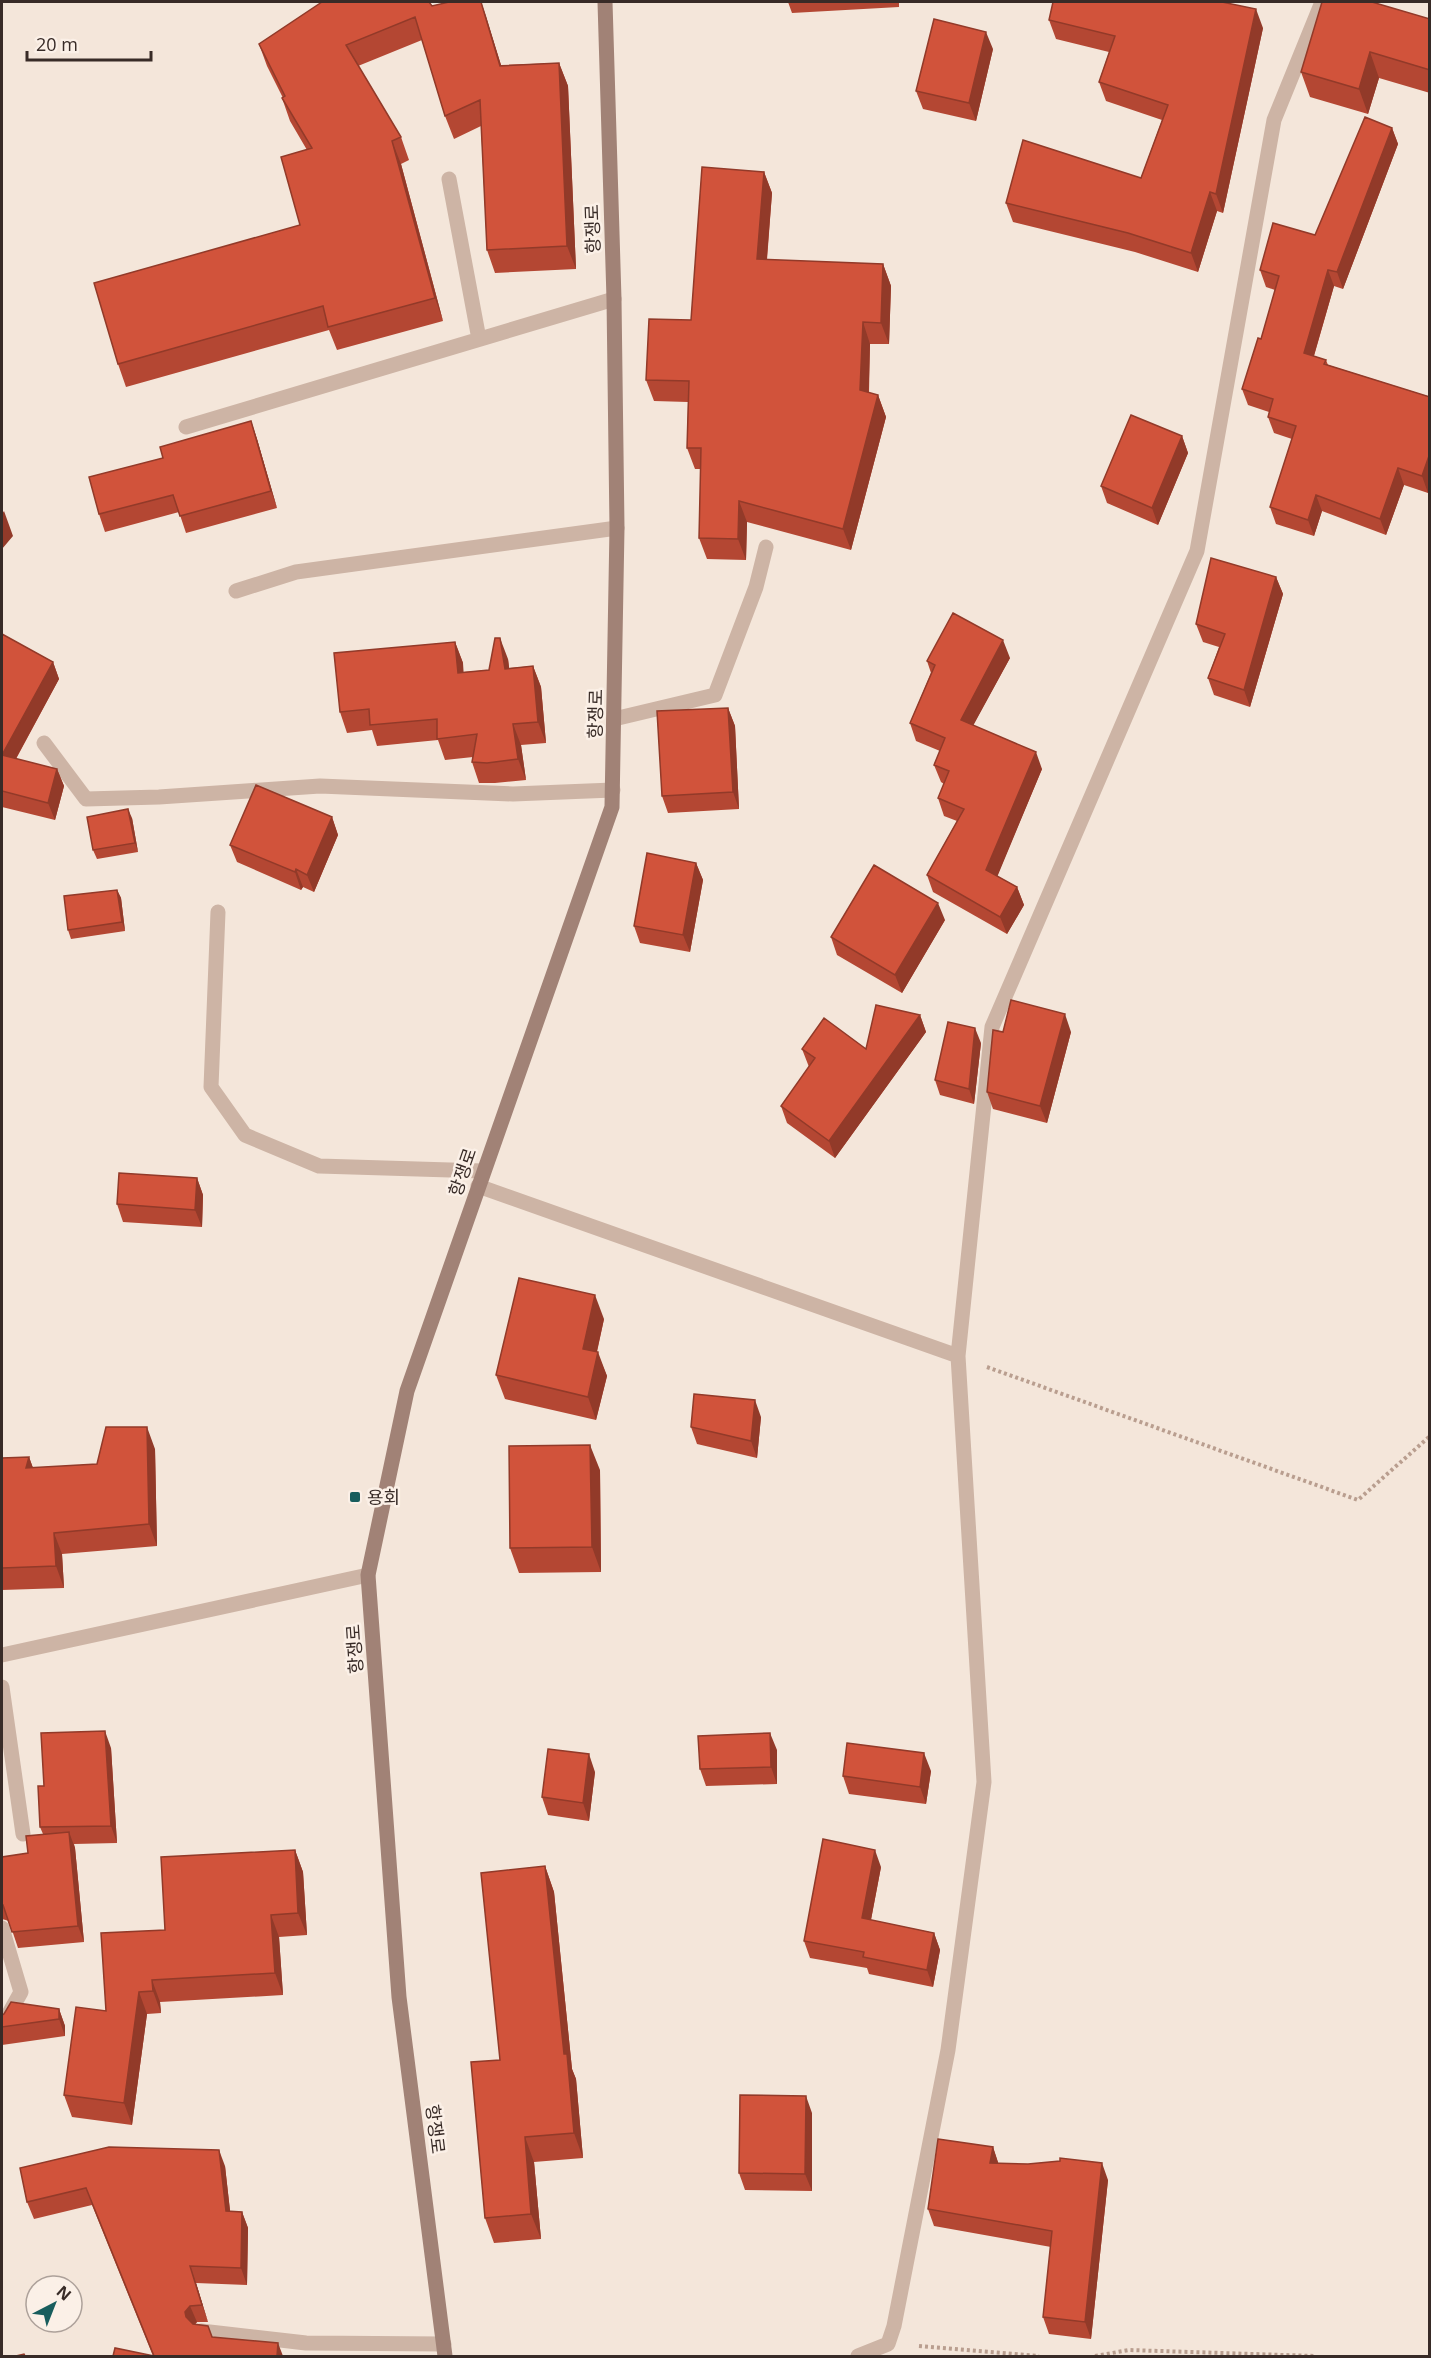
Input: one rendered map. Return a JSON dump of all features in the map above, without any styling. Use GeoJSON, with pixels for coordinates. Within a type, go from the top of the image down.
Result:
{"type":"FeatureCollection","features":[{"type":"Feature","properties":{"kind":"street","name":"항쟁로"},"geometry":{"type":"LineString","coordinates":[[444,2350],[399,1997],[368,1575],[407,1390],[612,807],[617,528],[614,299],[604,2]]}},
{"type":"Feature","properties":{"kind":"street"},"geometry":{"type":"LineString","coordinates":[[858,2356],[888,2344],[894,2326],[948,2050],[984,1782],[958,1356],[992,1027],[1197,551],[1274,120],[1322,2]]}},
{"type":"Feature","properties":{"kind":"street"},"geometry":{"type":"LineString","coordinates":[[449,179],[479,339]]}},
{"type":"Feature","properties":{"kind":"street"},"geometry":{"type":"LineString","coordinates":[[186,427],[614,299]]}},
{"type":"Feature","properties":{"kind":"street"},"geometry":{"type":"LineString","coordinates":[[236,591],[296,572],[617,528]]}},
{"type":"Feature","properties":{"kind":"street"},"geometry":{"type":"LineString","coordinates":[[614,719],[715,696],[756,587],[766,548]]}},
{"type":"Feature","properties":{"kind":"street"},"geometry":{"type":"LineString","coordinates":[[44,743],[86,799],[159,797],[320,786],[513,794],[613,790]]}},
{"type":"Feature","properties":{"kind":"street"},"geometry":{"type":"LineString","coordinates":[[219,912],[211,1087],[245,1135],[319,1166],[483,1171]]}},
{"type":"Feature","properties":{"kind":"street"},"geometry":{"type":"LineString","coordinates":[[478,1186],[958,1356]]}},
{"type":"Feature","properties":{"kind":"street"},"geometry":{"type":"LineString","coordinates":[[2,1654],[368,1575]]}},
{"type":"Feature","properties":{"kind":"street"},"geometry":{"type":"LineString","coordinates":[[2,1687],[23,1834]]}},
{"type":"Feature","properties":{"kind":"street"},"geometry":{"type":"LineString","coordinates":[[2,1928],[21,1992],[2,2026]]}},
{"type":"Feature","properties":{"kind":"street"},"geometry":{"type":"LineString","coordinates":[[201,2331],[306,2343],[444,2350]]}},
{"type":"Feature","properties":{"kind":"path"},"geometry":{"type":"LineString","coordinates":[[958,1356],[1358,1500],[1430,1436]]}},
{"type":"Feature","properties":{"kind":"path"},"geometry":{"type":"LineString","coordinates":[[888,2344],[1039,2356]]}},
{"type":"Feature","properties":{"kind":"path"},"geometry":{"type":"LineString","coordinates":[[1095,2356],[1129,2350],[1315,2356]]}},
{"type":"Feature","properties":{"kind":"building"},"geometry":{"type":"Polygon","coordinates":[[[322,2],[429,2],[432,6],[449,2],[481,2],[500,66],[559,63],[567,246],[487,250],[480,100],[445,116],[415,17],[346,45],[401,137],[392,141],[435,298],[328,327],[323,306],[118,364],[94,283],[300,225],[281,157],[312,148],[282,98],[285,96],[259,44],[322,2]]]}},
{"type":"Feature","properties":{"kind":"building"},"geometry":{"type":"Polygon","coordinates":[[[1053,2],[1222,2],[1256,9],[1216,194],[1210,192],[1191,253],[1128,233],[1006,203],[1023,140],[1141,178],[1168,105],[1099,82],[1115,36],[1049,20],[1053,2]]]}},
{"type":"Feature","properties":{"kind":"building"},"geometry":{"type":"Polygon","coordinates":[[[1322,2],[1372,2],[1430,19],[1430,70],[1370,52],[1359,89],[1301,72],[1322,2]]]}},
{"type":"Feature","properties":{"kind":"building"},"geometry":{"type":"Polygon","coordinates":[[[934,19],[986,32],[969,103],[916,91],[934,19]]]}},
{"type":"Feature","properties":{"kind":"building"},"geometry":{"type":"Polygon","coordinates":[[[1365,117],[1392,128],[1337,272],[1328,270],[1304,353],[1326,360],[1324,364],[1430,397],[1430,453],[1422,476],[1398,468],[1380,519],[1316,495],[1308,520],[1270,507],[1296,426],[1268,417],[1273,399],[1242,389],[1258,338],[1261,339],[1279,276],[1260,270],[1273,223],[1315,235],[1365,117]]]}},
{"type":"Feature","properties":{"kind":"building"},"geometry":{"type":"Polygon","coordinates":[[[702,167],[764,172],[757,259],[883,264],[881,323],[863,322],[860,390],[878,395],[843,529],[739,501],[738,539],[699,538],[701,448],[687,448],[689,381],[646,380],[649,319],[691,320],[702,167]]]}},
{"type":"Feature","properties":{"kind":"building"},"geometry":{"type":"Polygon","coordinates":[[[1131,415],[1182,436],[1152,508],[1101,486],[1131,415]]]}},
{"type":"Feature","properties":{"kind":"building"},"geometry":{"type":"Polygon","coordinates":[[[251,421],[271,491],[180,516],[173,495],[99,514],[89,477],[163,458],[160,447],[251,421]]]}},
{"type":"Feature","properties":{"kind":"building"},"geometry":{"type":"Polygon","coordinates":[[[1211,558],[1276,577],[1244,690],[1208,678],[1225,634],[1196,624],[1211,558]]]}},
{"type":"Feature","properties":{"kind":"building"},"geometry":{"type":"Polygon","coordinates":[[[953,613],[1003,640],[961,720],[1036,752],[986,870],[1017,887],[1000,917],[927,875],[964,809],[938,798],[949,771],[934,765],[945,738],[910,723],[935,665],[927,661],[953,613]]]}},
{"type":"Feature","properties":{"kind":"building"},"geometry":{"type":"Polygon","coordinates":[[[2,634],[53,662],[2,755],[2,634]]]}},
{"type":"Feature","properties":{"kind":"building"},"geometry":{"type":"Polygon","coordinates":[[[495,638],[500,638],[505,669],[533,666],[538,722],[513,724],[518,759],[487,763],[472,762],[477,734],[437,739],[437,719],[370,725],[369,709],[340,712],[334,653],[455,642],[458,673],[489,670],[495,638]]]}},
{"type":"Feature","properties":{"kind":"building"},"geometry":{"type":"Polygon","coordinates":[[[728,708],[733,792],[662,796],[657,711],[728,708]]]}},
{"type":"Feature","properties":{"kind":"building"},"geometry":{"type":"Polygon","coordinates":[[[2,755],[57,769],[48,803],[2,791],[2,755]]]}},
{"type":"Feature","properties":{"kind":"building"},"geometry":{"type":"Polygon","coordinates":[[[256,785],[332,817],[307,875],[230,845],[256,785]]]}},
{"type":"Feature","properties":{"kind":"building"},"geometry":{"type":"Polygon","coordinates":[[[128,809],[135,843],[93,850],[87,817],[128,809]]]}},
{"type":"Feature","properties":{"kind":"building"},"geometry":{"type":"Polygon","coordinates":[[[647,853],[696,863],[683,935],[634,926],[647,853]]]}},
{"type":"Feature","properties":{"kind":"building"},"geometry":{"type":"Polygon","coordinates":[[[874,865],[938,903],[895,975],[831,937],[874,865]]]}},
{"type":"Feature","properties":{"kind":"building"},"geometry":{"type":"Polygon","coordinates":[[[117,890],[122,922],[68,930],[64,896],[117,890]]]}},
{"type":"Feature","properties":{"kind":"building"},"geometry":{"type":"Polygon","coordinates":[[[1011,1000],[1065,1014],[1040,1106],[987,1092],[993,1030],[1003,1032],[1011,1000]]]}},
{"type":"Feature","properties":{"kind":"building"},"geometry":{"type":"Polygon","coordinates":[[[876,1005],[920,1015],[829,1141],[781,1106],[815,1058],[802,1049],[824,1018],[866,1049],[876,1005]]]}},
{"type":"Feature","properties":{"kind":"building"},"geometry":{"type":"Polygon","coordinates":[[[948,1022],[975,1028],[969,1089],[935,1080],[948,1022]]]}},
{"type":"Feature","properties":{"kind":"building"},"geometry":{"type":"Polygon","coordinates":[[[119,1173],[197,1178],[195,1210],[117,1204],[119,1173]]]}},
{"type":"Feature","properties":{"kind":"building"},"geometry":{"type":"Polygon","coordinates":[[[519,1278],[595,1295],[583,1349],[598,1352],[588,1397],[496,1375],[519,1278]]]}},
{"type":"Feature","properties":{"kind":"building"},"geometry":{"type":"Polygon","coordinates":[[[694,1394],[755,1400],[751,1441],[691,1427],[694,1394]]]}},
{"type":"Feature","properties":{"kind":"building"},"geometry":{"type":"Polygon","coordinates":[[[106,1427],[147,1427],[149,1524],[54,1533],[56,1566],[2,1568],[2,1458],[29,1457],[26,1468],[97,1464],[106,1427]]]}},
{"type":"Feature","properties":{"kind":"building"},"geometry":{"type":"Polygon","coordinates":[[[590,1445],[592,1547],[510,1548],[509,1446],[590,1445]]]}},
{"type":"Feature","properties":{"kind":"building"},"geometry":{"type":"Polygon","coordinates":[[[105,1731],[111,1826],[40,1827],[38,1786],[44,1786],[41,1733],[105,1731]]]}},
{"type":"Feature","properties":{"kind":"building"},"geometry":{"type":"Polygon","coordinates":[[[770,1733],[771,1767],[700,1769],[698,1736],[770,1733]]]}},
{"type":"Feature","properties":{"kind":"building"},"geometry":{"type":"Polygon","coordinates":[[[847,1743],[924,1753],[920,1787],[843,1776],[847,1743]]]}},
{"type":"Feature","properties":{"kind":"building"},"geometry":{"type":"Polygon","coordinates":[[[548,1749],[589,1754],[583,1803],[542,1797],[548,1749]]]}},
{"type":"Feature","properties":{"kind":"building"},"geometry":{"type":"Polygon","coordinates":[[[69,1832],[78,1926],[12,1932],[2,1904],[2,1857],[28,1853],[26,1836],[69,1832]]]}},
{"type":"Feature","properties":{"kind":"building"},"geometry":{"type":"Polygon","coordinates":[[[823,1839],[875,1850],[862,1918],[934,1933],[927,1970],[863,1957],[864,1952],[804,1941],[823,1839]]]}},
{"type":"Feature","properties":{"kind":"building"},"geometry":{"type":"Polygon","coordinates":[[[295,1850],[298,1913],[271,1915],[275,1973],[152,1980],[153,1991],[139,1992],[124,2103],[64,2095],[76,2007],[106,2011],[101,1933],[165,1930],[161,1857],[295,1850]]]}},
{"type":"Feature","properties":{"kind":"building"},"geometry":{"type":"Polygon","coordinates":[[[545,1866],[574,2133],[525,2137],[531,2214],[485,2218],[471,2062],[500,2060],[481,1873],[545,1866]]]}},
{"type":"Feature","properties":{"kind":"building"},"geometry":{"type":"Polygon","coordinates":[[[11,2002],[59,2009],[59,2019],[2,2027],[2,2015],[11,2002]]]}},
{"type":"Feature","properties":{"kind":"building"},"geometry":{"type":"Polygon","coordinates":[[[740,2095],[806,2096],[805,2174],[739,2173],[740,2095]]]}},
{"type":"Feature","properties":{"kind":"building"},"geometry":{"type":"Polygon","coordinates":[[[938,2139],[993,2147],[990,2163],[1028,2164],[1060,2161],[1060,2158],[1102,2163],[1085,2322],[1043,2317],[1052,2231],[928,2209],[938,2139]]]}},
{"type":"Feature","properties":{"kind":"building"},"geometry":{"type":"Polygon","coordinates":[[[109,2147],[219,2150],[226,2211],[242,2212],[241,2268],[190,2266],[202,2305],[190,2306],[185,2312],[186,2317],[193,2324],[208,2326],[212,2337],[278,2343],[277,2356],[154,2356],[86,2188],[27,2202],[20,2168],[109,2147]]]}},
{"type":"Feature","properties":{"kind":"building"},"geometry":{"type":"Polygon","coordinates":[[[115,2348],[154,2356],[113,2356],[115,2348]]]}},
{"type":"Feature","properties":{"kind":"place","name":"용회"},"geometry":{"type":"Point","coordinates":[355,1497]}}]}
